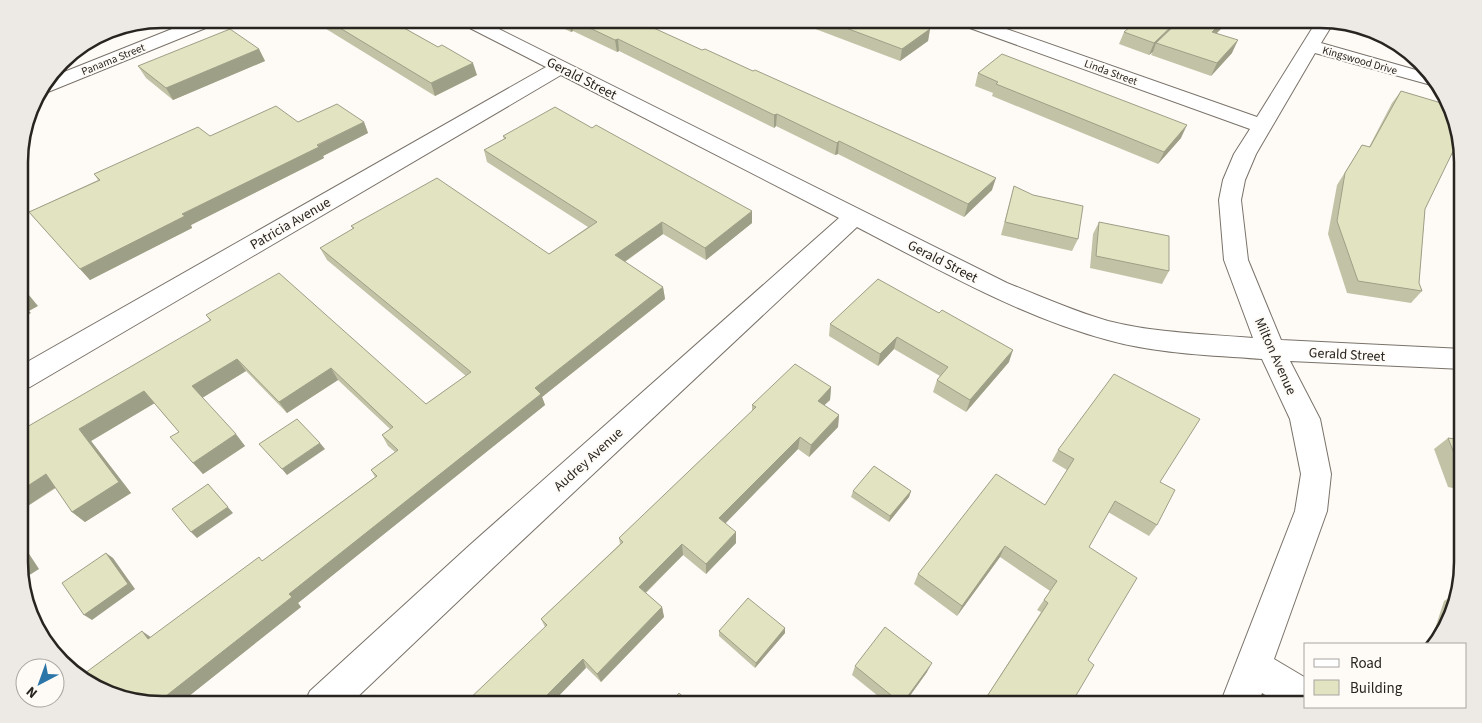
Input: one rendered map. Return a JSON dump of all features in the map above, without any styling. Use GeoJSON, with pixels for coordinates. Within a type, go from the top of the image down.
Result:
{"type":"FeatureCollection","features":[{"type":"Feature","properties":{"kind":"street","name":"Panama Street"},"geometry":{"type":"LineString","coordinates":[[55,80],[189,28]]}},
{"type":"Feature","properties":{"kind":"street","name":"Gerald Street"},"geometry":{"type":"LineString","coordinates":[[483,28],[998,289],[1079,322],[1110,331],[1154,340],[1271,350],[1454,360]]}},
{"type":"Feature","properties":{"kind":"street","name":"Linda Street"},"geometry":{"type":"LineString","coordinates":[[987,28],[1261,126]]}},
{"type":"Feature","properties":{"kind":"street","name":"Milton Avenue"},"geometry":{"type":"LineString","coordinates":[[1242,695],[1311,511],[1316,474],[1305,419],[1271,350],[1236,260],[1230,200],[1234,180],[1241,163],[1261,126],[1321,28]]}},
{"type":"Feature","properties":{"kind":"street","name":"Kingswood Drive"},"geometry":{"type":"LineString","coordinates":[[1310,46],[1426,79]]}},
{"type":"Feature","properties":{"kind":"street","name":"Patricia Avenue"},"geometry":{"type":"LineString","coordinates":[[28,374],[561,68]]}},
{"type":"Feature","properties":{"kind":"street","name":"Audrey Avenue"},"geometry":{"type":"LineString","coordinates":[[332,696],[483,555],[855,216]]}},
{"type":"Feature","properties":{"kind":"street"},"geometry":{"type":"LineString","coordinates":[[1253,667],[1299,695]]}},
{"type":"Feature","properties":{"kind":"building"},"geometry":{"type":"Polygon","coordinates":[[[340,28],[404,28],[438,47],[442,45],[473,63],[431,83],[340,28]]]}},
{"type":"Feature","properties":{"kind":"building"},"geometry":{"type":"Polygon","coordinates":[[[590,28],[654,28],[702,50],[705,49],[753,71],[755,70],[996,178],[968,204],[839,141],[837,143],[777,114],[774,115],[618,39],[615,40],[590,28]]]}},
{"type":"Feature","properties":{"kind":"building"},"geometry":{"type":"Polygon","coordinates":[[[846,28],[930,29],[902,49],[846,28]]]}},
{"type":"Feature","properties":{"kind":"building"},"geometry":{"type":"Polygon","coordinates":[[[1129,28],[1170,28],[1154,43],[1124,32],[1129,28]]]}},
{"type":"Feature","properties":{"kind":"building"},"geometry":{"type":"Polygon","coordinates":[[[1172,28],[1216,28],[1212,32],[1238,40],[1217,63],[1156,43],[1172,28]]]}},
{"type":"Feature","properties":{"kind":"building"},"geometry":{"type":"Polygon","coordinates":[[[230,29],[259,49],[166,88],[138,66],[230,29]]]}},
{"type":"Feature","properties":{"kind":"building"},"geometry":{"type":"Polygon","coordinates":[[[1002,54],[1187,125],[1164,152],[996,84],[998,82],[978,73],[1002,54]]]}},
{"type":"Feature","properties":{"kind":"building"},"geometry":{"type":"Polygon","coordinates":[[[1401,91],[1441,103],[1450,127],[1453,151],[1425,209],[1419,283],[1422,291],[1358,281],[1337,221],[1345,173],[1362,145],[1370,147],[1401,91]]]}},
{"type":"Feature","properties":{"kind":"building"},"geometry":{"type":"Polygon","coordinates":[[[337,104],[364,122],[317,145],[319,147],[182,214],[185,216],[80,269],[29,212],[100,180],[94,174],[198,127],[210,136],[276,106],[298,122],[337,104]]]}},
{"type":"Feature","properties":{"kind":"building"},"geometry":{"type":"Polygon","coordinates":[[[555,107],[592,128],[596,125],[752,211],[705,248],[662,222],[615,255],[663,287],[535,388],[541,394],[289,594],[292,597],[166,696],[135,693],[102,682],[87,673],[142,631],[148,639],[259,557],[262,561],[377,476],[371,470],[398,450],[382,435],[393,427],[331,368],[279,402],[237,359],[192,386],[236,434],[193,463],[170,437],[179,432],[144,391],[79,429],[119,482],[72,512],[46,474],[28,486],[28,426],[211,320],[206,315],[279,273],[426,404],[471,372],[320,248],[354,228],[351,226],[437,178],[549,254],[597,222],[484,150],[506,138],[503,136],[555,107]]]}},
{"type":"Feature","properties":{"kind":"building"},"geometry":{"type":"Polygon","coordinates":[[[1014,186],[1033,195],[1083,206],[1078,239],[1005,222],[1014,186]]]}},
{"type":"Feature","properties":{"kind":"building"},"geometry":{"type":"Polygon","coordinates":[[[1099,222],[1169,236],[1169,271],[1096,256],[1099,222]]]}},
{"type":"Feature","properties":{"kind":"building"},"geometry":{"type":"Polygon","coordinates":[[[878,279],[939,313],[942,310],[1013,350],[970,400],[937,380],[948,367],[897,337],[880,354],[830,324],[878,279]]]}},
{"type":"Feature","properties":{"kind":"building"},"geometry":{"type":"Polygon","coordinates":[[[795,364],[831,387],[818,401],[839,415],[811,445],[800,437],[719,518],[736,532],[706,564],[682,544],[639,587],[662,607],[597,674],[583,659],[546,696],[473,696],[547,625],[541,619],[623,542],[619,538],[756,407],[752,405],[795,364]]]}},
{"type":"Feature","properties":{"kind":"building"},"geometry":{"type":"Polygon","coordinates":[[[1114,374],[1200,419],[1160,482],[1175,490],[1157,525],[1115,501],[1089,547],[1137,578],[1088,660],[1094,665],[1076,695],[988,695],[1048,603],[1044,600],[1057,581],[1005,546],[962,606],[918,574],[996,474],[1045,505],[1074,459],[1058,450],[1114,374]]]}},
{"type":"Feature","properties":{"kind":"building"},"geometry":{"type":"Polygon","coordinates":[[[297,419],[320,443],[282,469],[259,444],[297,419]]]}},
{"type":"Feature","properties":{"kind":"building"},"geometry":{"type":"Polygon","coordinates":[[[1448,438],[1454,439],[1454,453],[1448,438]]]}},
{"type":"Feature","properties":{"kind":"building"},"geometry":{"type":"Polygon","coordinates":[[[874,466],[911,491],[890,516],[853,491],[874,466]]]}},
{"type":"Feature","properties":{"kind":"building"},"geometry":{"type":"Polygon","coordinates":[[[208,484],[228,507],[191,532],[172,509],[208,484]]]}},
{"type":"Feature","properties":{"kind":"building"},"geometry":{"type":"Polygon","coordinates":[[[106,553],[128,584],[84,615],[62,583],[106,553]]]}},
{"type":"Feature","properties":{"kind":"building"},"geometry":{"type":"Polygon","coordinates":[[[748,598],[785,628],[756,663],[719,631],[748,598]]]}},
{"type":"Feature","properties":{"kind":"building"},"geometry":{"type":"Polygon","coordinates":[[[885,627],[932,663],[908,695],[891,695],[855,666],[885,627]]]}}]}
